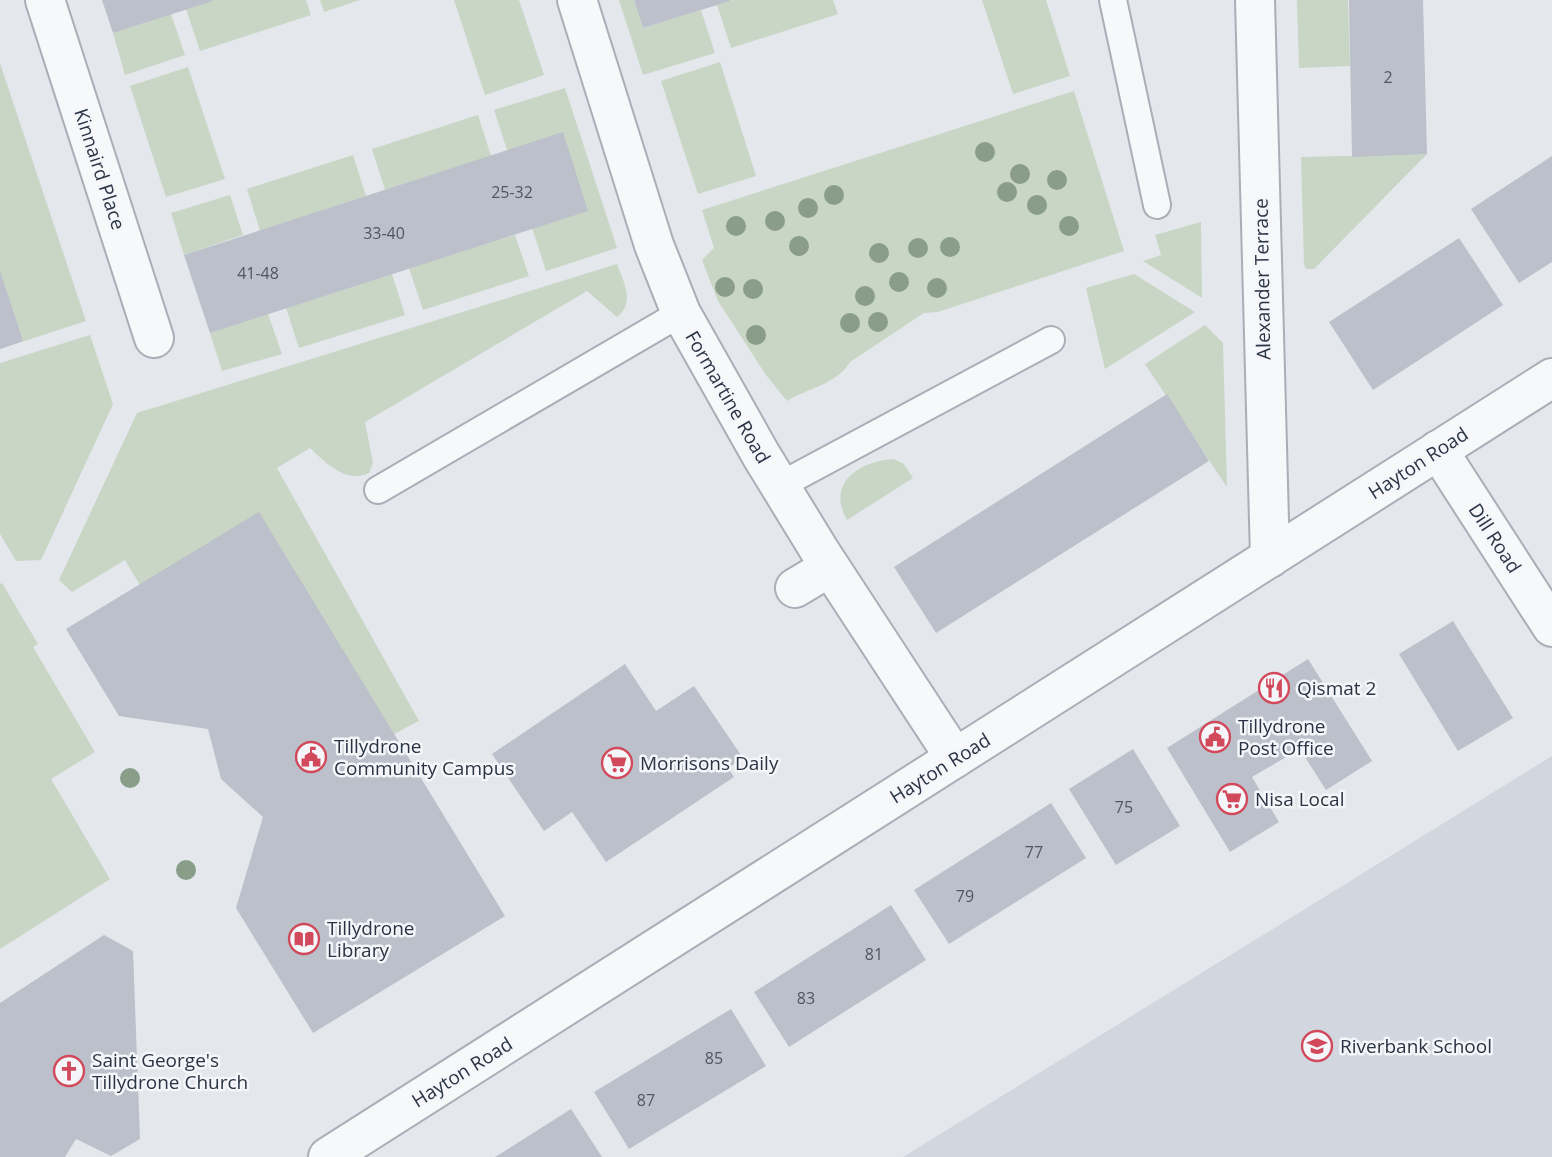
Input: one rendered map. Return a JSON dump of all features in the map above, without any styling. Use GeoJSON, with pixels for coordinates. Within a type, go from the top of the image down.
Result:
{"type":"FeatureCollection","features":[{"type":"Feature","properties":{"kind":"street","name":"Kinnaird Place"},"geometry":{"type":"LineString","coordinates":[[46,0],[154,338]]}},
{"type":"Feature","properties":{"kind":"street","name":"Formartine Road"},"geometry":{"type":"LineString","coordinates":[[577,0],[654,245],[681,313],[779,486],[955,758]]}},
{"type":"Feature","properties":{"kind":"street","name":"Alexander Terrace"},"geometry":{"type":"LineString","coordinates":[[1255,0],[1269,558]]}},
{"type":"Feature","properties":{"kind":"street","name":"Hayton Road"},"geometry":{"type":"LineString","coordinates":[[340,1154],[1552,378]]}},
{"type":"Feature","properties":{"kind":"street","name":"Dill Road"},"geometry":{"type":"LineString","coordinates":[[1438,450],[1552,627]]}},
{"type":"Feature","properties":{"kind":"street"},"geometry":{"type":"LineString","coordinates":[[795,588],[830,567]]}},
{"type":"Feature","properties":{"kind":"lane"},"geometry":{"type":"LineString","coordinates":[[1113,0],[1157,205]]}},
{"type":"Feature","properties":{"kind":"lane"},"geometry":{"type":"LineString","coordinates":[[378,490],[681,313]]}},
{"type":"Feature","properties":{"kind":"lane"},"geometry":{"type":"LineString","coordinates":[[779,486],[1051,340]]}},
{"type":"Feature","properties":{"kind":"shaded area","name":"Riverbank School"},"geometry":{"type":"Polygon","coordinates":[[[1552,756],[1552,1157],[903,1157],[1263,935],[1552,756]]]}},
{"type":"Feature","properties":{"kind":"green space"},"geometry":{"type":"Polygon","coordinates":[[[215,0],[306,0],[311,15],[200,51],[186,9],[215,0]]]}},
{"type":"Feature","properties":{"kind":"green space"},"geometry":{"type":"Polygon","coordinates":[[[320,0],[360,0],[324,12],[320,0]]]}},
{"type":"Feature","properties":{"kind":"green space"},"geometry":{"type":"Polygon","coordinates":[[[454,0],[519,0],[544,75],[485,95],[454,0]]]}},
{"type":"Feature","properties":{"kind":"green space"},"geometry":{"type":"Polygon","coordinates":[[[619,0],[634,0],[643,28],[701,10],[715,53],[643,75],[619,0]]]}},
{"type":"Feature","properties":{"kind":"green space"},"geometry":{"type":"Polygon","coordinates":[[[732,0],[833,0],[838,14],[731,48],[717,5],[732,0]]]}},
{"type":"Feature","properties":{"kind":"green space"},"geometry":{"type":"Polygon","coordinates":[[[982,0],[1046,0],[1070,76],[1013,94],[982,0]]]}},
{"type":"Feature","properties":{"kind":"green space"},"geometry":{"type":"Polygon","coordinates":[[[1297,0],[1348,0],[1350,66],[1299,68],[1297,0]]]}},
{"type":"Feature","properties":{"kind":"green space"},"geometry":{"type":"Polygon","coordinates":[[[171,14],[185,55],[125,75],[113,33],[171,14]]]}},
{"type":"Feature","properties":{"kind":"green space"},"geometry":{"type":"Polygon","coordinates":[[[720,62],[756,176],[698,194],[661,81],[720,62]]]}},
{"type":"Feature","properties":{"kind":"green space"},"geometry":{"type":"Polygon","coordinates":[[[0,63],[86,321],[0,349],[0,63]]]}},
{"type":"Feature","properties":{"kind":"green space"},"geometry":{"type":"Polygon","coordinates":[[[188,67],[225,179],[166,197],[130,86],[188,67]]]}},
{"type":"Feature","properties":{"kind":"green space"},"geometry":{"type":"Polygon","coordinates":[[[565,88],[617,248],[546,271],[494,110],[565,88]]]}},
{"type":"Feature","properties":{"kind":"green space"},"geometry":{"type":"Polygon","coordinates":[[[1074,91],[1124,251],[938,312],[924,313],[850,362],[837,376],[787,401],[766,375],[718,301],[702,260],[714,248],[702,210],[1074,91]]]}},
{"type":"Feature","properties":{"kind":"green space"},"geometry":{"type":"Polygon","coordinates":[[[478,115],[491,156],[385,190],[372,149],[478,115]]]}},
{"type":"Feature","properties":{"kind":"green space"},"geometry":{"type":"Polygon","coordinates":[[[1427,154],[1314,269],[1306,269],[1301,157],[1427,154]]]}},
{"type":"Feature","properties":{"kind":"green space"},"geometry":{"type":"Polygon","coordinates":[[[353,155],[366,196],[260,231],[247,189],[353,155]]]}},
{"type":"Feature","properties":{"kind":"green space"},"geometry":{"type":"Polygon","coordinates":[[[230,195],[243,235],[184,255],[171,213],[230,195]]]}},
{"type":"Feature","properties":{"kind":"green space"},"geometry":{"type":"Polygon","coordinates":[[[1201,222],[1202,298],[1143,261],[1161,255],[1155,235],[1201,222]]]}},
{"type":"Feature","properties":{"kind":"green space"},"geometry":{"type":"Polygon","coordinates":[[[515,235],[529,276],[423,310],[409,268],[515,235]]]}},
{"type":"Feature","properties":{"kind":"green space"},"geometry":{"type":"Polygon","coordinates":[[[617,264],[627,299],[617,317],[587,291],[365,422],[373,463],[369,473],[361,476],[344,474],[310,448],[277,468],[419,721],[394,734],[140,585],[125,560],[72,592],[59,580],[137,413],[617,264]]]}},
{"type":"Feature","properties":{"kind":"green space"},"geometry":{"type":"Polygon","coordinates":[[[392,274],[405,315],[299,348],[286,308],[392,274]]]}},
{"type":"Feature","properties":{"kind":"green space"},"geometry":{"type":"Polygon","coordinates":[[[1134,274],[1195,312],[1105,369],[1086,288],[1134,274]]]}},
{"type":"Feature","properties":{"kind":"green space"},"geometry":{"type":"Polygon","coordinates":[[[268,314],[282,354],[222,371],[210,333],[268,314]]]}},
{"type":"Feature","properties":{"kind":"green space"},"geometry":{"type":"Polygon","coordinates":[[[1205,325],[1223,343],[1227,487],[1145,364],[1205,325]]]}},
{"type":"Feature","properties":{"kind":"green space"},"geometry":{"type":"Polygon","coordinates":[[[90,335],[113,404],[41,560],[16,561],[0,534],[0,363],[90,335]]]}},
{"type":"Feature","properties":{"kind":"green space"},"geometry":{"type":"Polygon","coordinates":[[[894,459],[904,464],[913,478],[847,520],[841,495],[849,476],[869,464],[894,459]]]}},
{"type":"Feature","properties":{"kind":"green space"},"geometry":{"type":"Polygon","coordinates":[[[2,583],[38,644],[33,647],[95,752],[51,779],[110,879],[0,949],[0,584],[2,583]]]}},
{"type":"Feature","properties":{"kind":"building"},"geometry":{"type":"Polygon","coordinates":[[[102,0],[213,0],[213,1],[113,33],[102,0]]]}},
{"type":"Feature","properties":{"kind":"building"},"geometry":{"type":"Polygon","coordinates":[[[634,0],[730,0],[730,1],[643,28],[634,0]]]}},
{"type":"Feature","properties":{"kind":"building"},"geometry":{"type":"Polygon","coordinates":[[[1349,0],[1423,0],[1427,154],[1352,157],[1349,0]]]}},
{"type":"Feature","properties":{"kind":"building"},"geometry":{"type":"Polygon","coordinates":[[[563,132],[588,211],[210,333],[184,255],[563,132]]]}},
{"type":"Feature","properties":{"kind":"building"},"geometry":{"type":"Polygon","coordinates":[[[1552,156],[1552,262],[1519,283],[1471,209],[1552,156]]]}},
{"type":"Feature","properties":{"kind":"building"},"geometry":{"type":"Polygon","coordinates":[[[1459,238],[1503,305],[1373,390],[1329,322],[1459,238]]]}},
{"type":"Feature","properties":{"kind":"building"},"geometry":{"type":"Polygon","coordinates":[[[0,271],[23,341],[0,349],[0,271]]]}},
{"type":"Feature","properties":{"kind":"building"},"geometry":{"type":"Polygon","coordinates":[[[1167,394],[1209,461],[936,633],[894,567],[1167,394]]]}},
{"type":"Feature","properties":{"kind":"building","name":"Tillydrone Community Campus"},"geometry":{"type":"Polygon","coordinates":[[[259,512],[505,916],[313,1033],[236,908],[263,817],[221,779],[208,729],[119,716],[66,629],[259,512]]]}},
{"type":"Feature","properties":{"kind":"building"},"geometry":{"type":"Polygon","coordinates":[[[1453,621],[1513,718],[1458,751],[1399,654],[1453,621]]]}},
{"type":"Feature","properties":{"kind":"building"},"geometry":{"type":"Polygon","coordinates":[[[1308,659],[1372,761],[1326,790],[1300,749],[1252,777],[1279,822],[1230,852],[1167,748],[1308,659]]]}},
{"type":"Feature","properties":{"kind":"building","name":"Morrisons Daily"},"geometry":{"type":"Polygon","coordinates":[[[625,664],[656,711],[694,686],[743,758],[728,768],[734,777],[606,862],[572,812],[544,831],[492,754],[625,664]]]}},
{"type":"Feature","properties":{"kind":"building"},"geometry":{"type":"Polygon","coordinates":[[[1133,749],[1180,826],[1116,865],[1069,789],[1133,749]]]}},
{"type":"Feature","properties":{"kind":"building"},"geometry":{"type":"Polygon","coordinates":[[[1051,803],[1086,858],[949,944],[914,890],[1051,803]]]}},
{"type":"Feature","properties":{"kind":"building"},"geometry":{"type":"Polygon","coordinates":[[[891,905],[926,960],[789,1047],[754,992],[891,905]]]}},
{"type":"Feature","properties":{"kind":"building","name":"Saint George's Tillydrone Church"},"geometry":{"type":"Polygon","coordinates":[[[104,935],[133,951],[140,1139],[111,1156],[76,1139],[65,1157],[0,1157],[0,1003],[104,935]]]}},
{"type":"Feature","properties":{"kind":"building"},"geometry":{"type":"Polygon","coordinates":[[[731,1009],[766,1066],[629,1149],[594,1092],[731,1009]]]}},
{"type":"Feature","properties":{"kind":"building"},"geometry":{"type":"Polygon","coordinates":[[[571,1109],[602,1157],[495,1157],[500,1154],[571,1109]]]}},
{"type":"Feature","properties":{"kind":"place","name":"Qismat 2"},"geometry":{"type":"Point","coordinates":[1274,688]}},
{"type":"Feature","properties":{"kind":"place","name":"Tillydrone Post Office"},"geometry":{"type":"Point","coordinates":[1215,737]}},
{"type":"Feature","properties":{"kind":"place","name":"Tillydrone Community Campus"},"geometry":{"type":"Point","coordinates":[311,757]}},
{"type":"Feature","properties":{"kind":"place","name":"Morrisons Daily"},"geometry":{"type":"Point","coordinates":[617,763]}},
{"type":"Feature","properties":{"kind":"place","name":"Nisa Local"},"geometry":{"type":"Point","coordinates":[1232,799]}},
{"type":"Feature","properties":{"kind":"place","name":"Tillydrone Library"},"geometry":{"type":"Point","coordinates":[304,939]}},
{"type":"Feature","properties":{"kind":"place","name":"Riverbank School"},"geometry":{"type":"Point","coordinates":[1317,1046]}},
{"type":"Feature","properties":{"kind":"place","name":"Saint George's Tillydrone Church"},"geometry":{"type":"Point","coordinates":[69,1071]}}]}
